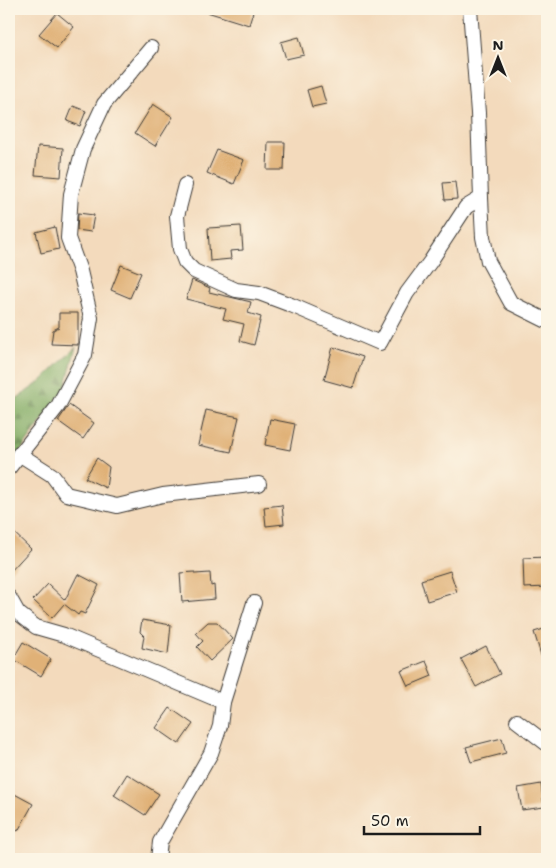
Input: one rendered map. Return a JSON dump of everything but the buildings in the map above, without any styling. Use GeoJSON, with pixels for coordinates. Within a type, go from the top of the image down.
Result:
{"type":"FeatureCollection","features":[{"type":"Feature","properties":{"kind":"street"},"geometry":{"type":"LineString","coordinates":[[470,9],[478,113],[483,237],[488,261],[511,303],[547,321]]}},
{"type":"Feature","properties":{"kind":"street"},"geometry":{"type":"LineString","coordinates":[[9,468],[58,406],[85,355],[92,318],[80,270],[68,238],[71,194],[83,149],[104,104],[151,48]]}},
{"type":"Feature","properties":{"kind":"street"},"geometry":{"type":"LineString","coordinates":[[185,185],[177,216],[180,249],[184,262],[194,271],[236,290],[259,293],[291,304],[380,343],[407,293],[430,262],[466,206],[481,198]]}},
{"type":"Feature","properties":{"kind":"street"},"geometry":{"type":"LineString","coordinates":[[19,454],[52,475],[66,494],[116,506],[163,495],[259,484]]}},
{"type":"Feature","properties":{"kind":"street"},"geometry":{"type":"LineString","coordinates":[[9,597],[18,613],[36,627],[64,635],[223,702]]}},
{"type":"Feature","properties":{"kind":"street"},"geometry":{"type":"LineString","coordinates":[[158,859],[160,842],[210,753],[220,726],[223,702],[254,603]]}},
{"type":"Feature","properties":{"kind":"street"},"geometry":{"type":"LineString","coordinates":[[517,721],[547,744]]}},
{"type":"Feature","properties":{"kind":"green space"},"geometry":{"type":"Polygon","coordinates":[[[76,347],[65,389],[9,467],[9,404],[40,382],[76,347]]]}}]}
